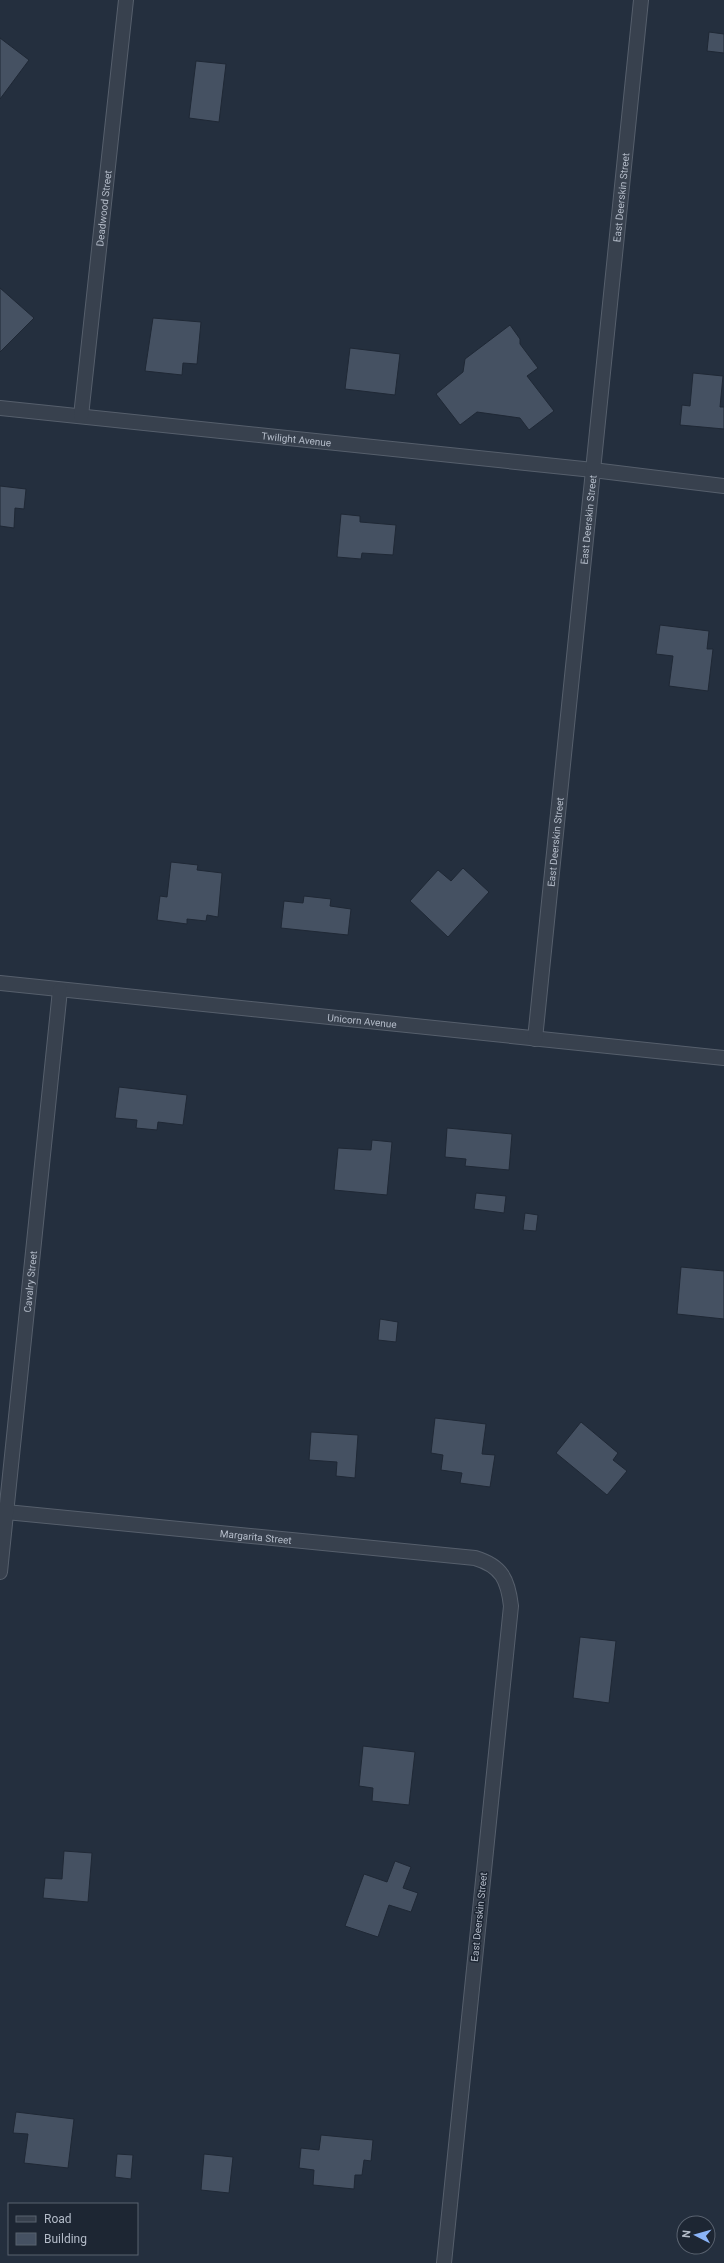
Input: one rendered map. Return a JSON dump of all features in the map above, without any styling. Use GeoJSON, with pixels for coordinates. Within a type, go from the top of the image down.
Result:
{"type":"FeatureCollection","features":[{"type":"Feature","properties":{"kind":"street","name":"Deadwood Street"},"geometry":{"type":"LineString","coordinates":[[81,416],[126,0]]}},
{"type":"Feature","properties":{"kind":"street","name":"East Deerskin Street"},"geometry":{"type":"LineString","coordinates":[[535,1039],[641,0]]}},
{"type":"Feature","properties":{"kind":"street","name":"Twilight Avenue"},"geometry":{"type":"LineString","coordinates":[[0,408],[593,470],[724,486]]}},
{"type":"Feature","properties":{"kind":"street","name":"Unicorn Avenue"},"geometry":{"type":"LineString","coordinates":[[0,983],[60,990],[110,993],[724,1058]]}},
{"type":"Feature","properties":{"kind":"street","name":"Cavalry Street"},"geometry":{"type":"LineString","coordinates":[[0,1572],[60,990]]}},
{"type":"Feature","properties":{"kind":"street","name":"Margarita Street"},"geometry":{"type":"LineString","coordinates":[[6,1512],[475,1558],[488,1562],[501,1572]]}},
{"type":"Feature","properties":{"kind":"street","name":"East Deerskin Street"},"geometry":{"type":"LineString","coordinates":[[444,2263],[511,1606],[509,1588],[501,1572]]}},
{"type":"Feature","properties":{"kind":"building"},"geometry":{"type":"Polygon","coordinates":[[[709,32],[724,34],[724,53],[707,51],[709,32]]]}},
{"type":"Feature","properties":{"kind":"building"},"geometry":{"type":"Polygon","coordinates":[[[0,38],[29,60],[0,99],[0,38]]]}},
{"type":"Feature","properties":{"kind":"building"},"geometry":{"type":"Polygon","coordinates":[[[196,61],[226,64],[219,122],[189,118],[196,61]]]}},
{"type":"Feature","properties":{"kind":"building"},"geometry":{"type":"Polygon","coordinates":[[[0,288],[34,318],[0,352],[0,288]]]}},
{"type":"Feature","properties":{"kind":"building"},"geometry":{"type":"Polygon","coordinates":[[[153,318],[201,322],[197,364],[183,363],[182,375],[145,371],[153,318]]]}},
{"type":"Feature","properties":{"kind":"building"},"geometry":{"type":"Polygon","coordinates":[[[510,325],[520,339],[520,344],[538,368],[527,376],[554,411],[529,430],[520,418],[477,412],[460,425],[436,394],[463,372],[465,359],[510,325]]]}},
{"type":"Feature","properties":{"kind":"building"},"geometry":{"type":"Polygon","coordinates":[[[350,348],[400,354],[395,395],[345,389],[350,348]]]}},
{"type":"Feature","properties":{"kind":"building"},"geometry":{"type":"Polygon","coordinates":[[[693,373],[723,376],[720,407],[724,407],[724,429],[680,425],[682,405],[690,406],[693,373]]]}},
{"type":"Feature","properties":{"kind":"building"},"geometry":{"type":"Polygon","coordinates":[[[0,486],[26,489],[24,509],[15,508],[14,528],[0,526],[0,486]]]}},
{"type":"Feature","properties":{"kind":"building"},"geometry":{"type":"Polygon","coordinates":[[[341,514],[360,516],[360,522],[396,525],[393,555],[362,553],[361,559],[337,557],[341,514]]]}},
{"type":"Feature","properties":{"kind":"building"},"geometry":{"type":"Polygon","coordinates":[[[660,625],[709,631],[707,649],[713,649],[708,691],[669,686],[673,656],[656,654],[660,625]]]}},
{"type":"Feature","properties":{"kind":"building"},"geometry":{"type":"Polygon","coordinates":[[[171,862],[198,865],[197,870],[222,873],[218,917],[207,915],[206,921],[187,919],[187,924],[157,920],[160,896],[167,897],[171,862]]]}},
{"type":"Feature","properties":{"kind":"building"},"geometry":{"type":"Polygon","coordinates":[[[463,868],[489,892],[448,937],[410,901],[438,870],[451,881],[463,868]]]}},
{"type":"Feature","properties":{"kind":"building"},"geometry":{"type":"Polygon","coordinates":[[[304,896],[331,899],[330,906],[351,909],[348,935],[281,928],[284,901],[303,903],[304,896]]]}},
{"type":"Feature","properties":{"kind":"building"},"geometry":{"type":"Polygon","coordinates":[[[119,1087],[187,1095],[183,1125],[158,1122],[157,1130],[136,1128],[137,1120],[115,1118],[119,1087]]]}},
{"type":"Feature","properties":{"kind":"building"},"geometry":{"type":"Polygon","coordinates":[[[447,1128],[512,1134],[509,1170],[465,1166],[466,1159],[445,1157],[447,1128]]]}},
{"type":"Feature","properties":{"kind":"building"},"geometry":{"type":"Polygon","coordinates":[[[372,1140],[392,1142],[387,1195],[334,1190],[338,1148],[371,1150],[372,1140]]]}},
{"type":"Feature","properties":{"kind":"building"},"geometry":{"type":"Polygon","coordinates":[[[476,1193],[506,1196],[504,1213],[474,1209],[476,1193]]]}},
{"type":"Feature","properties":{"kind":"building"},"geometry":{"type":"Polygon","coordinates":[[[525,1213],[538,1215],[536,1231],[523,1230],[525,1213]]]}},
{"type":"Feature","properties":{"kind":"building"},"geometry":{"type":"Polygon","coordinates":[[[681,1267],[724,1271],[724,1319],[677,1314],[681,1267]]]}},
{"type":"Feature","properties":{"kind":"building"},"geometry":{"type":"Polygon","coordinates":[[[380,1319],[398,1322],[396,1342],[378,1340],[380,1319]]]}},
{"type":"Feature","properties":{"kind":"building"},"geometry":{"type":"Polygon","coordinates":[[[435,1418],[486,1424],[482,1454],[495,1455],[490,1487],[460,1483],[462,1473],[441,1470],[443,1455],[431,1453],[435,1418]]]}},
{"type":"Feature","properties":{"kind":"building"},"geometry":{"type":"Polygon","coordinates":[[[581,1422],[618,1453],[613,1460],[627,1471],[607,1495],[556,1453],[581,1422]]]}},
{"type":"Feature","properties":{"kind":"building"},"geometry":{"type":"Polygon","coordinates":[[[311,1432],[358,1435],[355,1478],[336,1476],[337,1462],[309,1460],[311,1432]]]}},
{"type":"Feature","properties":{"kind":"building"},"geometry":{"type":"Polygon","coordinates":[[[580,1637],[616,1641],[609,1703],[573,1698],[580,1637]]]}},
{"type":"Feature","properties":{"kind":"building"},"geometry":{"type":"Polygon","coordinates":[[[363,1746],[415,1752],[409,1805],[372,1801],[373,1788],[359,1786],[363,1746]]]}},
{"type":"Feature","properties":{"kind":"building"},"geometry":{"type":"Polygon","coordinates":[[[64,1851],[92,1853],[88,1902],[43,1898],[45,1878],[62,1879],[64,1851]]]}},
{"type":"Feature","properties":{"kind":"building"},"geometry":{"type":"Polygon","coordinates":[[[395,1861],[411,1867],[403,1888],[418,1893],[411,1912],[389,1905],[378,1937],[345,1926],[364,1874],[387,1882],[395,1861]]]}},
{"type":"Feature","properties":{"kind":"building"},"geometry":{"type":"Polygon","coordinates":[[[16,2112],[74,2119],[68,2168],[24,2163],[28,2134],[13,2133],[16,2112]]]}},
{"type":"Feature","properties":{"kind":"building"},"geometry":{"type":"Polygon","coordinates":[[[321,2135],[373,2140],[371,2161],[364,2160],[362,2175],[355,2175],[354,2189],[313,2185],[314,2170],[299,2168],[301,2148],[319,2150],[321,2135]]]}},
{"type":"Feature","properties":{"kind":"building"},"geometry":{"type":"Polygon","coordinates":[[[117,2154],[133,2155],[131,2179],[115,2177],[117,2154]]]}},
{"type":"Feature","properties":{"kind":"building"},"geometry":{"type":"Polygon","coordinates":[[[204,2154],[233,2157],[229,2193],[201,2190],[204,2154]]]}}]}
